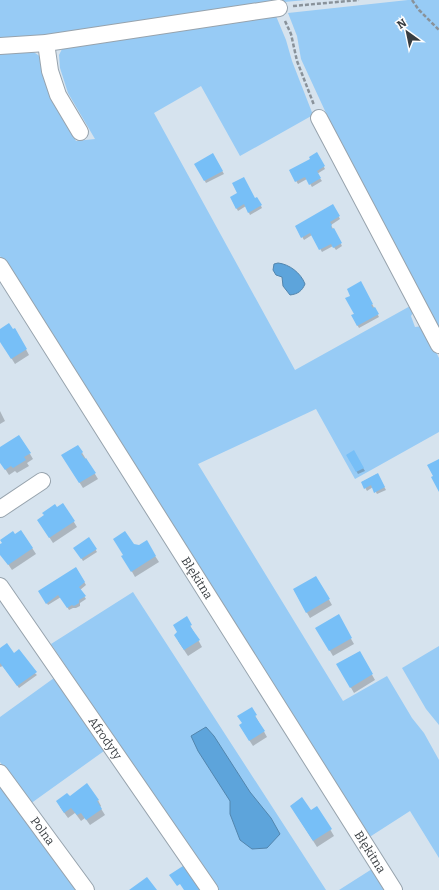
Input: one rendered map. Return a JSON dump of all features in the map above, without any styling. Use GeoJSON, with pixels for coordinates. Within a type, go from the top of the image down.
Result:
{"type":"FeatureCollection","features":[{"type":"Feature","properties":{"kind":"street"},"geometry":{"type":"LineString","coordinates":[[0,46],[46,43],[279,8]]}},
{"type":"Feature","properties":{"kind":"street"},"geometry":{"type":"LineString","coordinates":[[46,43],[50,71],[58,95],[80,132]]}},
{"type":"Feature","properties":{"kind":"street"},"geometry":{"type":"LineString","coordinates":[[319,118],[439,344]]}},
{"type":"Feature","properties":{"kind":"street","name":"Błękitna"},"geometry":{"type":"LineString","coordinates":[[0,266],[394,890]]}},
{"type":"Feature","properties":{"kind":"street"},"geometry":{"type":"LineString","coordinates":[[0,509],[42,481]]}},
{"type":"Feature","properties":{"kind":"street","name":"Afrodyty"},"geometry":{"type":"LineString","coordinates":[[0,586],[210,890]]}},
{"type":"Feature","properties":{"kind":"street","name":"Polna"},"geometry":{"type":"LineString","coordinates":[[0,773],[86,890]]}},
{"type":"Feature","properties":{"kind":"path"},"geometry":{"type":"LineString","coordinates":[[319,118],[296,61],[291,34],[279,8],[359,0]]}},
{"type":"Feature","properties":{"kind":"path"},"geometry":{"type":"LineString","coordinates":[[412,0],[419,10],[439,30]]}},
{"type":"Feature","properties":{"kind":"shaded area"},"geometry":{"type":"Polygon","coordinates":[[[0,0],[306,0],[240,6],[0,43],[0,0]]]}},
{"type":"Feature","properties":{"kind":"shaded area"},"geometry":{"type":"Polygon","coordinates":[[[408,0],[439,0],[439,339],[357,180],[301,59],[297,36],[288,13],[408,0]]]}},
{"type":"Feature","properties":{"kind":"shaded area"},"geometry":{"type":"Polygon","coordinates":[[[276,16],[313,115],[240,156],[201,86],[154,113],[295,370],[412,305],[414,311],[411,316],[415,327],[423,326],[439,358],[439,432],[355,479],[316,409],[198,464],[343,701],[387,676],[412,718],[424,733],[439,760],[439,858],[410,811],[368,838],[0,256],[0,53],[29,49],[41,57],[53,101],[76,141],[95,139],[68,93],[60,68],[59,55],[65,43],[276,16]]]}},
{"type":"Feature","properties":{"kind":"shaded area"},"geometry":{"type":"Polygon","coordinates":[[[278,263],[290,267],[301,276],[305,284],[303,289],[290,295],[283,286],[282,277],[276,275],[273,270],[274,264],[278,263]]]}},
{"type":"Feature","properties":{"kind":"shaded area"},"geometry":{"type":"Polygon","coordinates":[[[133,592],[326,890],[218,890],[173,826],[51,644],[133,592]]]}},
{"type":"Feature","properties":{"kind":"shaded area"},"geometry":{"type":"Polygon","coordinates":[[[439,646],[439,725],[426,709],[402,668],[439,646]]]}},
{"type":"Feature","properties":{"kind":"shaded area"},"geometry":{"type":"Polygon","coordinates":[[[54,678],[104,751],[30,804],[15,779],[11,777],[0,762],[0,717],[54,678]]]}},
{"type":"Feature","properties":{"kind":"shaded area"},"geometry":{"type":"Polygon","coordinates":[[[206,727],[214,736],[250,792],[271,818],[280,834],[267,848],[252,849],[240,840],[230,814],[230,801],[198,751],[191,736],[206,727]]]}},
{"type":"Feature","properties":{"kind":"shaded area"},"geometry":{"type":"Polygon","coordinates":[[[0,786],[77,890],[0,890],[0,786]]]}},
{"type":"Feature","properties":{"kind":"shaded area"},"geometry":{"type":"Polygon","coordinates":[[[372,869],[385,890],[339,890],[372,869]]]}},
{"type":"Feature","properties":{"kind":"building"},"geometry":{"type":"Polygon","coordinates":[[[317,152],[325,166],[317,171],[321,178],[309,185],[305,177],[295,182],[289,170],[310,159],[309,157],[317,152]]]}},
{"type":"Feature","properties":{"kind":"building"},"geometry":{"type":"Polygon","coordinates":[[[213,153],[223,171],[204,181],[194,164],[213,153]]]}},
{"type":"Feature","properties":{"kind":"building"},"geometry":{"type":"Polygon","coordinates":[[[244,177],[255,198],[257,197],[262,205],[248,213],[244,204],[236,209],[230,197],[237,193],[232,183],[244,177]]]}},
{"type":"Feature","properties":{"kind":"building"},"geometry":{"type":"Polygon","coordinates":[[[333,204],[340,216],[330,222],[332,229],[334,228],[342,243],[333,248],[331,244],[319,250],[310,233],[301,238],[295,226],[333,204]]]}},
{"type":"Feature","properties":{"kind":"building"},"geometry":{"type":"Polygon","coordinates":[[[361,281],[373,304],[371,305],[373,308],[375,307],[379,314],[357,326],[351,315],[354,314],[345,298],[350,296],[347,289],[361,281]]]}},
{"type":"Feature","properties":{"kind":"building"},"geometry":{"type":"Polygon","coordinates":[[[9,323],[13,329],[15,328],[27,349],[11,359],[0,342],[0,329],[9,323]]]}},
{"type":"Feature","properties":{"kind":"building"},"geometry":{"type":"Polygon","coordinates":[[[19,435],[31,453],[24,457],[26,460],[13,468],[11,466],[5,470],[0,463],[0,447],[19,435]]]}},
{"type":"Feature","properties":{"kind":"building"},"geometry":{"type":"Polygon","coordinates":[[[78,445],[83,452],[81,454],[85,459],[86,458],[96,473],[79,483],[61,455],[78,445]]]}},
{"type":"Feature","properties":{"kind":"building"},"geometry":{"type":"Polygon","coordinates":[[[354,450],[364,468],[356,472],[346,455],[354,450]]]}},
{"type":"Feature","properties":{"kind":"building"},"geometry":{"type":"Polygon","coordinates":[[[439,459],[439,492],[431,477],[433,476],[427,465],[439,459]]]}},
{"type":"Feature","properties":{"kind":"building"},"geometry":{"type":"Polygon","coordinates":[[[378,473],[385,487],[374,493],[371,485],[364,489],[361,482],[378,473]]]}},
{"type":"Feature","properties":{"kind":"building"},"geometry":{"type":"Polygon","coordinates":[[[63,503],[75,521],[49,538],[37,520],[44,515],[42,513],[55,504],[57,507],[63,503]]]}},
{"type":"Feature","properties":{"kind":"building"},"geometry":{"type":"Polygon","coordinates":[[[21,530],[33,548],[8,565],[0,555],[0,544],[2,543],[0,540],[13,531],[15,534],[21,530]]]}},
{"type":"Feature","properties":{"kind":"building"},"geometry":{"type":"Polygon","coordinates":[[[125,531],[134,544],[139,545],[147,540],[156,556],[131,572],[113,539],[125,531]]]}},
{"type":"Feature","properties":{"kind":"building"},"geometry":{"type":"Polygon","coordinates":[[[89,537],[97,549],[81,559],[73,548],[89,537]]]}},
{"type":"Feature","properties":{"kind":"building"},"geometry":{"type":"Polygon","coordinates":[[[76,567],[85,582],[79,587],[86,596],[79,600],[79,603],[67,608],[58,595],[46,604],[38,591],[76,567]]]}},
{"type":"Feature","properties":{"kind":"building"},"geometry":{"type":"Polygon","coordinates":[[[316,576],[330,599],[306,613],[293,589],[316,576]]]}},
{"type":"Feature","properties":{"kind":"building"},"geometry":{"type":"Polygon","coordinates":[[[339,614],[352,638],[329,651],[315,628],[339,614]]]}},
{"type":"Feature","properties":{"kind":"building"},"geometry":{"type":"Polygon","coordinates":[[[187,616],[192,625],[190,626],[200,640],[184,650],[174,635],[177,632],[173,625],[187,616]]]}},
{"type":"Feature","properties":{"kind":"building"},"geometry":{"type":"Polygon","coordinates":[[[7,643],[14,653],[19,649],[37,672],[17,686],[0,663],[0,648],[7,643]]]}},
{"type":"Feature","properties":{"kind":"building"},"geometry":{"type":"Polygon","coordinates":[[[360,651],[373,674],[350,688],[336,664],[360,651]]]}},
{"type":"Feature","properties":{"kind":"building"},"geometry":{"type":"Polygon","coordinates":[[[252,707],[257,715],[255,716],[265,731],[249,741],[239,725],[242,723],[237,716],[252,707]]]}},
{"type":"Feature","properties":{"kind":"building"},"geometry":{"type":"Polygon","coordinates":[[[87,783],[99,800],[97,801],[102,809],[86,820],[81,813],[77,815],[71,808],[64,813],[56,801],[67,793],[70,796],[87,783]]]}},
{"type":"Feature","properties":{"kind":"building"},"geometry":{"type":"Polygon","coordinates":[[[302,797],[311,810],[317,806],[332,829],[313,841],[290,806],[302,797]]]}},
{"type":"Feature","properties":{"kind":"building"},"geometry":{"type":"Polygon","coordinates":[[[183,866],[200,890],[184,890],[180,884],[177,886],[169,875],[183,866]]]}},
{"type":"Feature","properties":{"kind":"building"},"geometry":{"type":"Polygon","coordinates":[[[147,877],[157,890],[129,890],[147,877]]]}}]}
